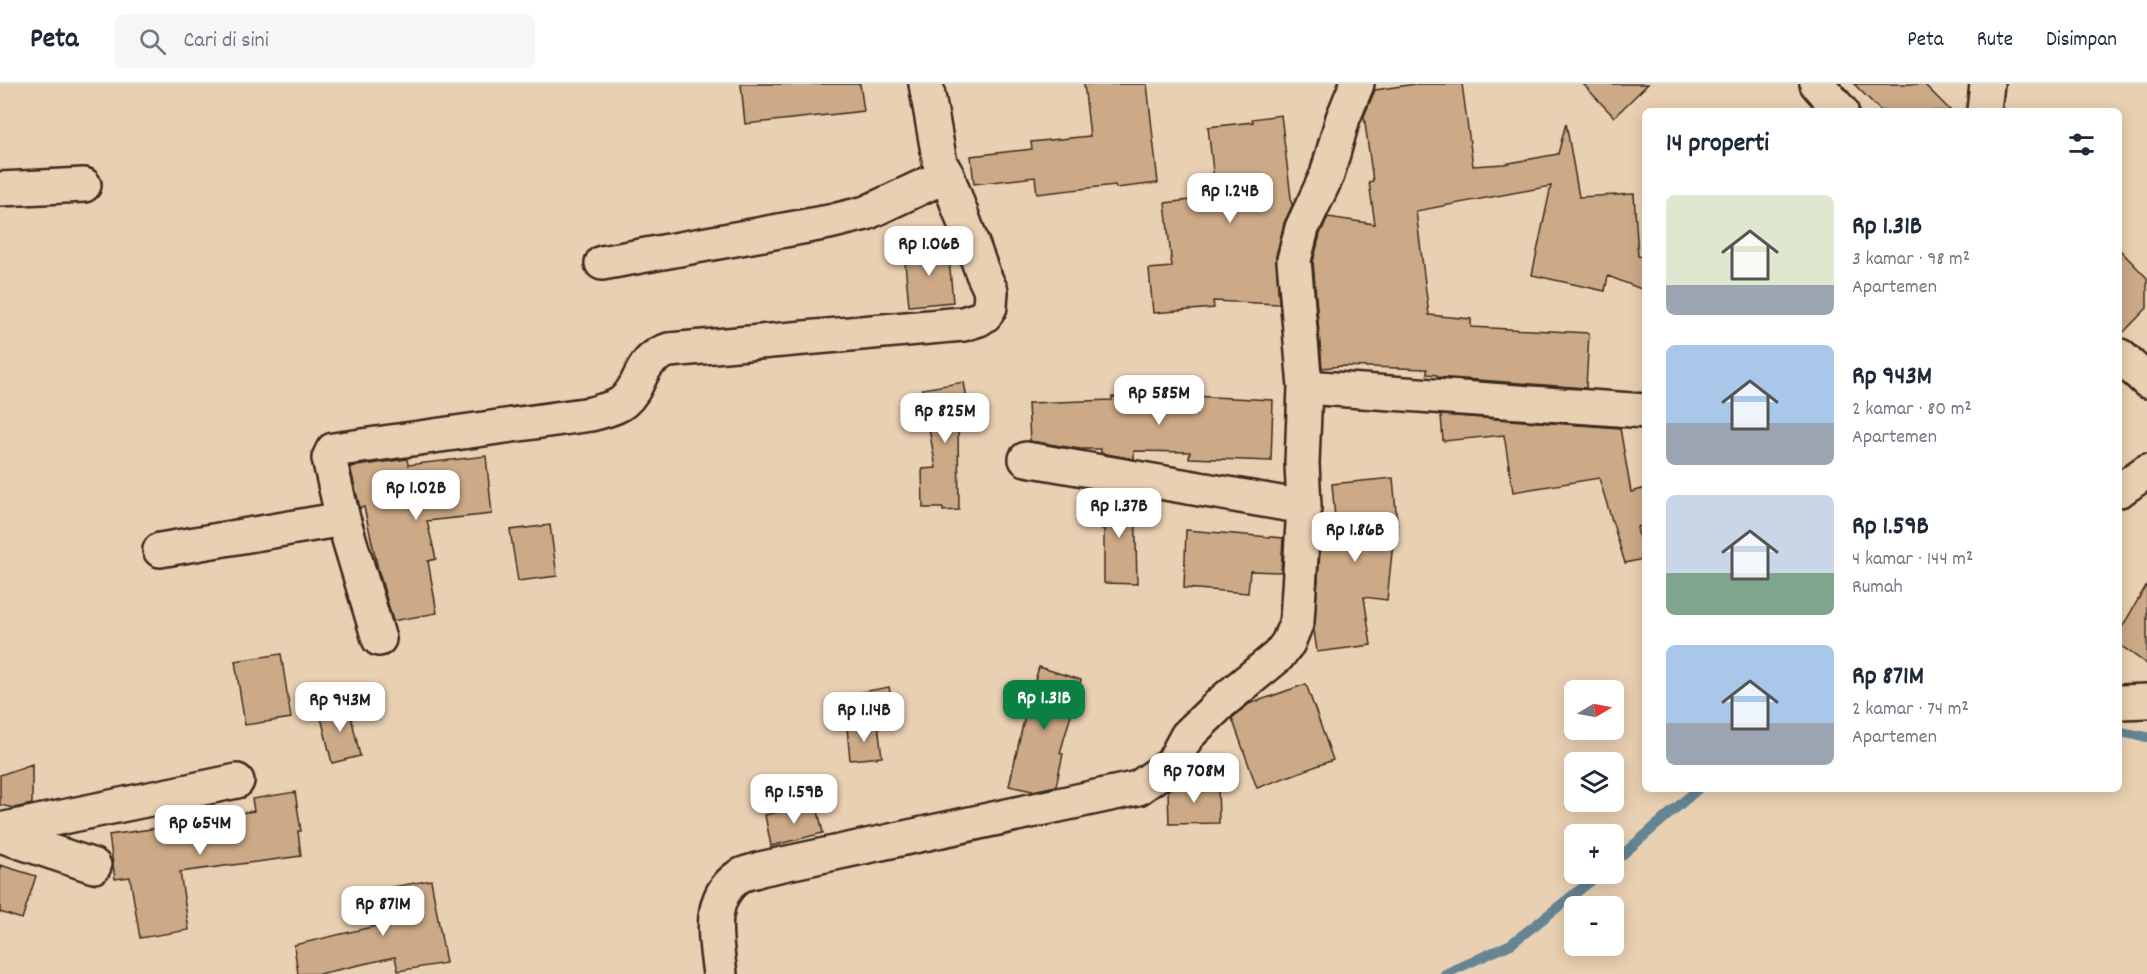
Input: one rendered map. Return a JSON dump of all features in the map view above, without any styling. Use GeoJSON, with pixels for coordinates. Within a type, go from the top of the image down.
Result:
{"type":"FeatureCollection","features":[{"type":"Feature","properties":{"kind":"street"},"geometry":{"type":"LineString","coordinates":[[379,639],[343,519],[328,458],[333,450],[591,414],[609,409],[622,404],[645,364],[656,354],[669,350],[963,324],[979,319],[990,307],[991,291],[947,175],[940,163],[926,84]]}},
{"type":"Feature","properties":{"kind":"street"},"geometry":{"type":"LineString","coordinates":[[720,974],[715,913],[722,892],[738,877],[760,869],[1138,788],[1154,779],[1172,764],[1187,736],[1222,702],[1278,656],[1288,643],[1297,621],[1304,507],[1302,463],[1305,387],[1294,260],[1302,228],[1327,175],[1343,118],[1357,84]]}},
{"type":"Feature","properties":{"kind":"street"},"geometry":{"type":"LineString","coordinates":[[1817,84],[1838,108]]}},
{"type":"Feature","properties":{"kind":"street"},"geometry":{"type":"LineString","coordinates":[[1984,108],[1988,84]]}},
{"type":"Feature","properties":{"kind":"street"},"geometry":{"type":"LineString","coordinates":[[602,263],[839,220],[866,213],[947,175]]}},
{"type":"Feature","properties":{"kind":"street"},"geometry":{"type":"LineString","coordinates":[[0,189],[84,185]]}},
{"type":"Feature","properties":{"kind":"street"},"geometry":{"type":"LineString","coordinates":[[2122,358],[2147,381]]}},
{"type":"Feature","properties":{"kind":"street"},"geometry":{"type":"LineString","coordinates":[[1305,387],[1642,411]]}},
{"type":"Feature","properties":{"kind":"street"},"geometry":{"type":"LineString","coordinates":[[1026,459],[1304,507]]}},
{"type":"Feature","properties":{"kind":"street"},"geometry":{"type":"LineString","coordinates":[[2122,489],[2147,471]]}},
{"type":"Feature","properties":{"kind":"street"},"geometry":{"type":"LineString","coordinates":[[160,550],[343,519]]}},
{"type":"Feature","properties":{"kind":"street"},"geometry":{"type":"LineString","coordinates":[[2122,702],[2147,701]]}},
{"type":"Feature","properties":{"kind":"street"},"geometry":{"type":"LineString","coordinates":[[0,830],[237,781]]}},
{"type":"Feature","properties":{"kind":"street"},"geometry":{"type":"LineString","coordinates":[[0,835],[94,866]]}},
{"type":"Feature","properties":{"kind":"building"},"geometry":{"type":"Polygon","coordinates":[[[741,84],[860,84],[864,111],[745,124],[741,84]]]}},
{"type":"Feature","properties":{"kind":"building"},"geometry":{"type":"Polygon","coordinates":[[[1084,84],[1147,84],[1158,183],[1116,188],[1115,185],[1037,194],[1035,177],[974,184],[971,156],[1032,149],[1031,142],[1090,136],[1084,84]]]}},
{"type":"Feature","properties":{"kind":"building"},"geometry":{"type":"Polygon","coordinates":[[[1415,84],[1462,84],[1473,166],[1504,164],[1558,154],[1566,123],[1579,197],[1634,194],[1638,256],[1642,257],[1642,289],[1608,276],[1605,291],[1532,275],[1551,186],[1416,211],[1429,315],[1471,319],[1471,327],[1589,333],[1586,388],[1437,377],[1437,375],[1427,374],[1427,369],[1341,366],[1322,368],[1313,262],[1320,234],[1328,217],[1375,224],[1369,182],[1373,181],[1364,116],[1375,90],[1415,84]]]}},
{"type":"Feature","properties":{"kind":"building"},"geometry":{"type":"Polygon","coordinates":[[[1583,84],[1648,84],[1614,117],[1583,84]]]}},
{"type":"Feature","properties":{"kind":"building"},"geometry":{"type":"Polygon","coordinates":[[[1854,84],[1924,84],[1948,108],[1878,108],[1854,84]]]}},
{"type":"Feature","properties":{"kind":"building"},"geometry":{"type":"Polygon","coordinates":[[[1281,115],[1292,206],[1284,223],[1276,256],[1279,304],[1213,301],[1214,308],[1153,313],[1149,269],[1172,267],[1165,203],[1216,197],[1208,127],[1253,122],[1252,119],[1281,115]]]}},
{"type":"Feature","properties":{"kind":"building"},"geometry":{"type":"Polygon","coordinates":[[[948,248],[953,302],[909,306],[904,252],[948,248]]]}},
{"type":"Feature","properties":{"kind":"building"},"geometry":{"type":"Polygon","coordinates":[[[2122,252],[2147,278],[2147,308],[2122,334],[2122,252]]]}},
{"type":"Feature","properties":{"kind":"building"},"geometry":{"type":"Polygon","coordinates":[[[964,382],[972,428],[958,431],[959,510],[943,511],[943,508],[923,508],[922,469],[936,468],[922,389],[964,382]]]}},
{"type":"Feature","properties":{"kind":"building"},"geometry":{"type":"Polygon","coordinates":[[[1192,396],[1273,400],[1271,461],[1189,458],[1190,452],[1134,451],[1134,459],[1101,453],[1101,449],[1080,449],[1030,441],[1028,403],[1112,400],[1112,397],[1192,396]]]}},
{"type":"Feature","properties":{"kind":"building"},"geometry":{"type":"Polygon","coordinates":[[[1441,415],[1620,428],[1631,492],[1642,489],[1642,526],[1637,527],[1642,559],[1625,563],[1599,478],[1513,492],[1504,435],[1443,441],[1441,415]]]}},
{"type":"Feature","properties":{"kind":"building"},"geometry":{"type":"Polygon","coordinates":[[[486,456],[492,514],[427,521],[436,559],[428,561],[437,613],[393,621],[364,507],[360,508],[350,467],[407,459],[408,465],[486,456]]]}},
{"type":"Feature","properties":{"kind":"building"},"geometry":{"type":"Polygon","coordinates":[[[1393,478],[1398,533],[1394,533],[1387,600],[1364,597],[1371,645],[1317,652],[1314,630],[1321,539],[1337,540],[1332,484],[1393,478]]]}},
{"type":"Feature","properties":{"kind":"building"},"geometry":{"type":"Polygon","coordinates":[[[1102,491],[1135,497],[1137,584],[1104,583],[1102,491]]]}},
{"type":"Feature","properties":{"kind":"building"},"geometry":{"type":"Polygon","coordinates":[[[550,525],[557,576],[518,581],[510,530],[550,525]]]}},
{"type":"Feature","properties":{"kind":"building"},"geometry":{"type":"Polygon","coordinates":[[[1186,530],[1283,538],[1281,572],[1250,571],[1248,593],[1184,588],[1186,530]]]}},
{"type":"Feature","properties":{"kind":"building"},"geometry":{"type":"Polygon","coordinates":[[[2147,584],[2147,664],[2122,646],[2122,628],[2147,584]]]}},
{"type":"Feature","properties":{"kind":"building"},"geometry":{"type":"Polygon","coordinates":[[[281,654],[291,718],[245,725],[235,661],[281,654]]]}},
{"type":"Feature","properties":{"kind":"building"},"geometry":{"type":"Polygon","coordinates":[[[1039,667],[1081,680],[1060,753],[1063,754],[1056,786],[1032,791],[1009,786],[1026,711],[1039,667]]]}},
{"type":"Feature","properties":{"kind":"building"},"geometry":{"type":"Polygon","coordinates":[[[1306,684],[1333,760],[1257,788],[1232,718],[1249,704],[1306,684]]]}},
{"type":"Feature","properties":{"kind":"building"},"geometry":{"type":"Polygon","coordinates":[[[889,687],[895,717],[858,725],[851,694],[889,687]]]}},
{"type":"Feature","properties":{"kind":"building"},"geometry":{"type":"Polygon","coordinates":[[[348,703],[360,756],[332,763],[319,709],[348,703]]]}},
{"type":"Feature","properties":{"kind":"building"},"geometry":{"type":"Polygon","coordinates":[[[878,725],[882,757],[850,760],[847,728],[878,725]]]}},
{"type":"Feature","properties":{"kind":"building"},"geometry":{"type":"Polygon","coordinates":[[[32,764],[32,804],[14,808],[0,805],[0,775],[32,764]]]}},
{"type":"Feature","properties":{"kind":"building"},"geometry":{"type":"Polygon","coordinates":[[[1218,784],[1219,823],[1169,824],[1168,790],[1175,785],[1218,784]]]}},
{"type":"Feature","properties":{"kind":"building"},"geometry":{"type":"Polygon","coordinates":[[[295,792],[301,831],[298,831],[301,856],[180,872],[189,930],[140,938],[130,877],[115,879],[109,835],[179,825],[179,821],[254,811],[252,799],[295,792]]]}},
{"type":"Feature","properties":{"kind":"building"},"geometry":{"type":"Polygon","coordinates":[[[805,806],[817,806],[823,833],[771,846],[765,815],[805,806]]]}},
{"type":"Feature","properties":{"kind":"building"},"geometry":{"type":"Polygon","coordinates":[[[0,865],[36,876],[22,919],[0,912],[0,865]]]}},
{"type":"Feature","properties":{"kind":"building"},"geometry":{"type":"Polygon","coordinates":[[[431,880],[446,963],[398,971],[395,957],[319,974],[298,974],[294,945],[389,923],[382,889],[431,880]]]}},
{"type":"Feature","properties":{"kind":"waterway"},"geometry":{"type":"LineString","coordinates":[[2122,732],[2147,737]]}},
{"type":"Feature","properties":{"kind":"waterway"},"geometry":{"type":"LineString","coordinates":[[1624,853],[1695,792]]}},
{"type":"Feature","properties":{"kind":"waterway"},"geometry":{"type":"LineString","coordinates":[[1445,974],[1511,944],[1587,884]]}}]}
